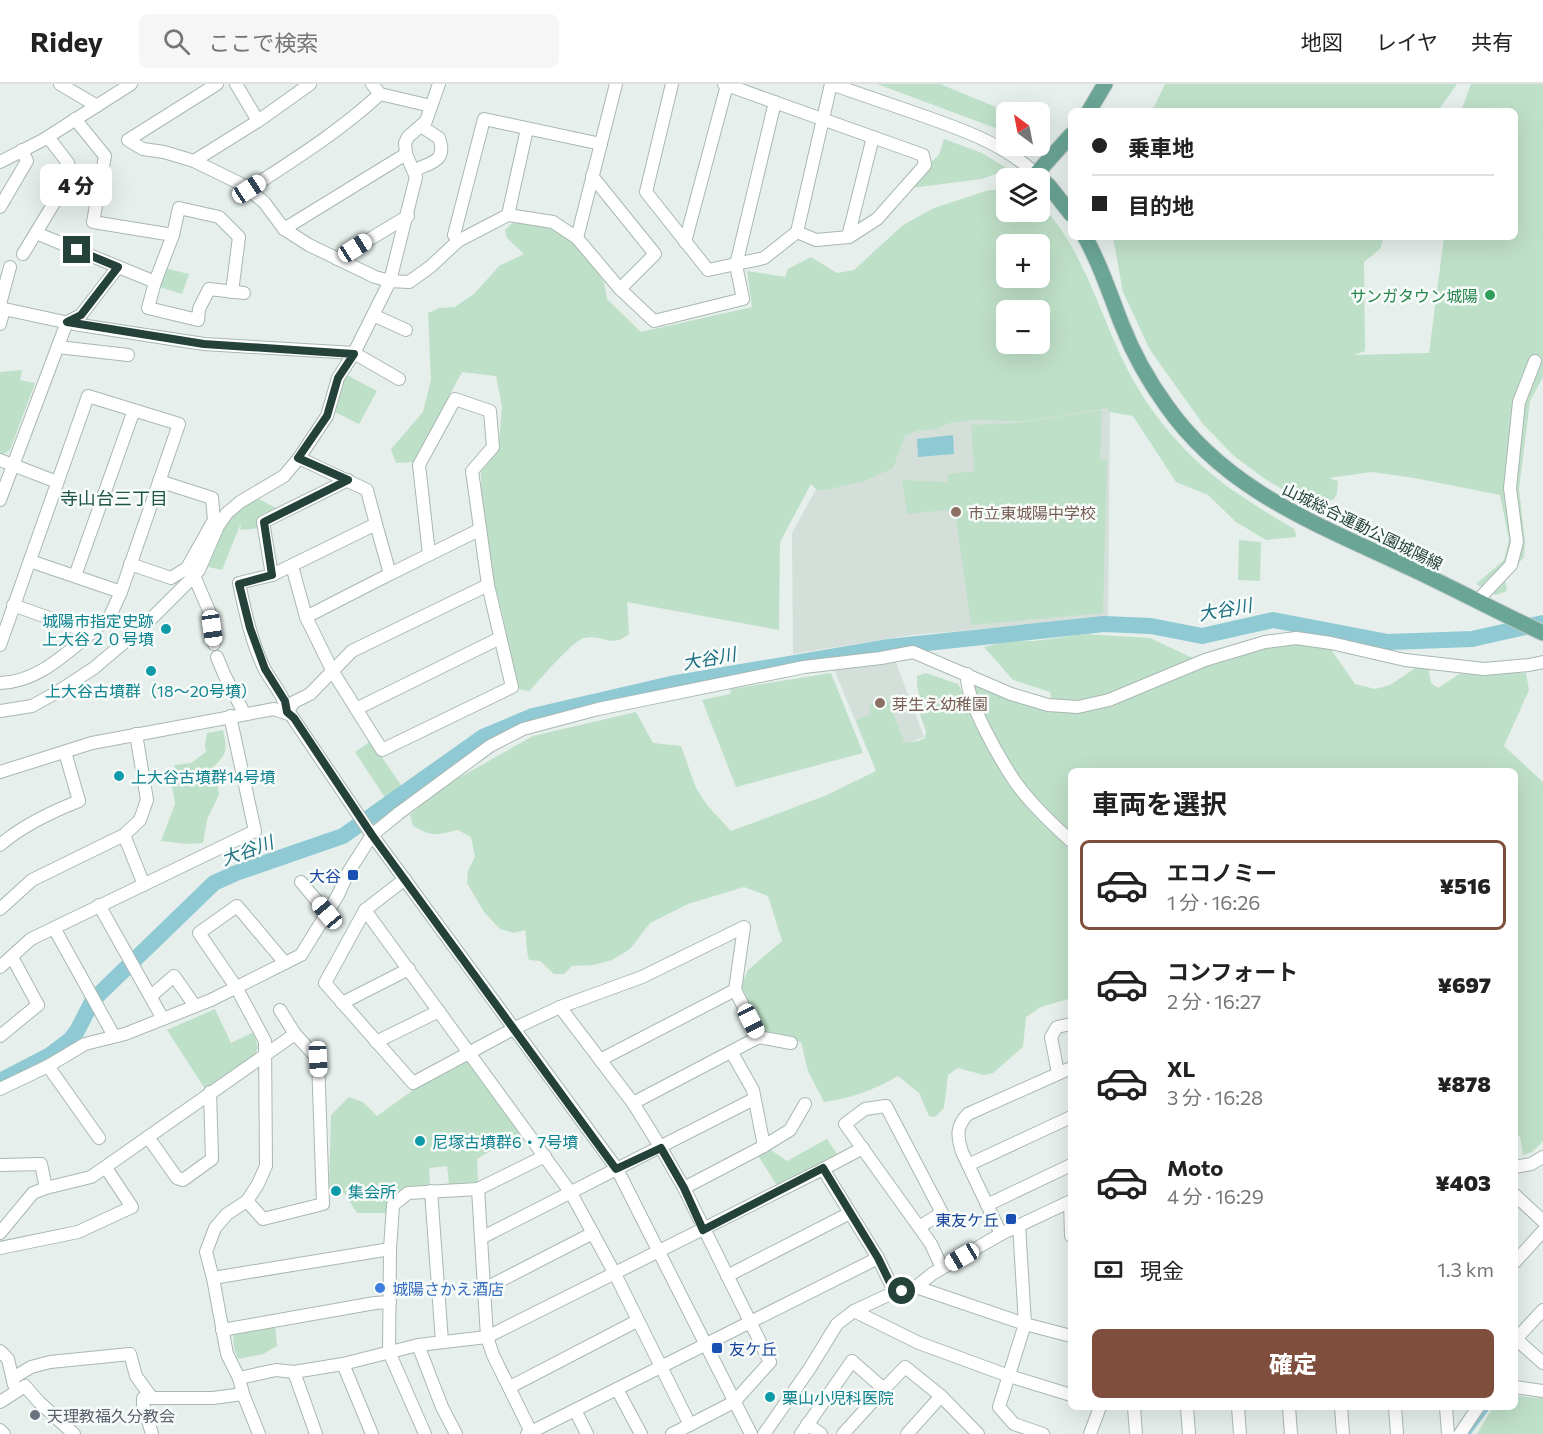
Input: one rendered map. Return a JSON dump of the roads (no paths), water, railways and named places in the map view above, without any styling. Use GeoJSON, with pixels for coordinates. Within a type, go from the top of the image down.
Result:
{"type":"FeatureCollection","features":[{"type":"Feature","properties":{"kind":"main road"},"geometry":{"type":"LineString","coordinates":[[1091,108],[1105,84]]}},
{"type":"Feature","properties":{"kind":"main road"},"geometry":{"type":"LineString","coordinates":[[1041,168],[1068,138]]}},
{"type":"Feature","properties":{"kind":"main road"},"geometry":{"type":"LineString","coordinates":[[1050,187],[1068,210]]}},
{"type":"Feature","properties":{"kind":"main road","name":"山城総合運動公園城陽線"},"geometry":{"type":"LineString","coordinates":[[1086,240],[1123,327],[1150,381],[1166,406],[1188,433],[1217,462],[1263,496],[1311,523],[1543,633]]}},
{"type":"Feature","properties":{"kind":"street"},"geometry":{"type":"LineString","coordinates":[[60,84],[97,105]]}},
{"type":"Feature","properties":{"kind":"street"},"geometry":{"type":"LineString","coordinates":[[0,162],[48,137],[131,84]]}},
{"type":"Feature","properties":{"kind":"street"},"geometry":{"type":"LineString","coordinates":[[217,84],[128,140],[143,149],[164,152],[194,161],[249,189],[264,202],[284,229],[337,259],[375,277],[390,281],[408,282],[430,267],[458,241],[508,215],[553,222],[577,238],[620,289],[654,321],[742,299],[736,265],[775,102]]}},
{"type":"Feature","properties":{"kind":"street"},"geometry":{"type":"LineString","coordinates":[[236,84],[258,121]]}},
{"type":"Feature","properties":{"kind":"street"},"geometry":{"type":"LineString","coordinates":[[194,161],[258,121],[310,84]]}},
{"type":"Feature","properties":{"kind":"street"},"geometry":{"type":"LineString","coordinates":[[0,711],[32,706],[94,668],[147,623],[194,576],[199,570],[218,526],[227,513],[240,502],[284,476],[298,458],[327,416],[338,378],[354,354],[390,281],[415,188],[416,177],[406,154],[405,142],[422,126],[439,84]]}},
{"type":"Feature","properties":{"kind":"street"},"geometry":{"type":"LineString","coordinates":[[577,238],[615,84]]}},
{"type":"Feature","properties":{"kind":"street"},"geometry":{"type":"LineString","coordinates":[[672,84],[646,192],[708,270],[764,258],[797,232],[831,84],[958,129],[1003,149],[1030,168]]}},
{"type":"Feature","properties":{"kind":"street"},"geometry":{"type":"LineString","coordinates":[[686,242],[726,84],[923,155],[925,165],[877,219],[848,237],[816,240],[797,232]]}},
{"type":"Feature","properties":{"kind":"street"},"geometry":{"type":"LineString","coordinates":[[249,189],[347,123],[376,89],[431,106]]}},
{"type":"Feature","properties":{"kind":"street"},"geometry":{"type":"LineString","coordinates":[[75,119],[105,156],[93,222],[173,235]]}},
{"type":"Feature","properties":{"kind":"street"},"geometry":{"type":"LineString","coordinates":[[458,241],[454,235],[484,119],[601,144]]}},
{"type":"Feature","properties":{"kind":"street"},"geometry":{"type":"LineString","coordinates":[[414,171],[436,161],[441,150],[439,138],[422,126]]}},
{"type":"Feature","properties":{"kind":"street"},"geometry":{"type":"LineString","coordinates":[[508,215],[527,129]]}},
{"type":"Feature","properties":{"kind":"street"},"geometry":{"type":"LineString","coordinates":[[23,254],[71,175],[68,163],[48,137]]}},
{"type":"Feature","properties":{"kind":"street"},"geometry":{"type":"LineString","coordinates":[[848,237],[873,137]]}},
{"type":"Feature","properties":{"kind":"street"},"geometry":{"type":"LineString","coordinates":[[0,207],[27,161],[22,150]]}},
{"type":"Feature","properties":{"kind":"street"},"geometry":{"type":"LineString","coordinates":[[284,229],[406,154]]}},
{"type":"Feature","properties":{"kind":"street"},"geometry":{"type":"LineString","coordinates":[[592,176],[655,254],[620,289]]}},
{"type":"Feature","properties":{"kind":"street"},"geometry":{"type":"LineString","coordinates":[[179,208],[219,217],[239,237],[238,292],[209,290],[200,309],[198,320],[148,308],[155,282],[173,235],[179,208]]}},
{"type":"Feature","properties":{"kind":"street"},"geometry":{"type":"LineString","coordinates":[[337,259],[408,216]]}},
{"type":"Feature","properties":{"kind":"street"},"geometry":{"type":"LineString","coordinates":[[36,233],[155,282]]}},
{"type":"Feature","properties":{"kind":"street"},"geometry":{"type":"LineString","coordinates":[[0,324],[1,307],[10,267]]}},
{"type":"Feature","properties":{"kind":"street"},"geometry":{"type":"LineString","coordinates":[[0,500],[67,322],[81,315],[118,267]]}},
{"type":"Feature","properties":{"kind":"street"},"geometry":{"type":"LineString","coordinates":[[1,307],[67,322],[204,344],[354,354],[399,379]]}},
{"type":"Feature","properties":{"kind":"street"},"geometry":{"type":"LineString","coordinates":[[373,315],[406,330]]}},
{"type":"Feature","properties":{"kind":"street"},"geometry":{"type":"LineString","coordinates":[[58,347],[128,355]]}},
{"type":"Feature","properties":{"kind":"street"},"geometry":{"type":"LineString","coordinates":[[1477,601],[1511,565],[1517,542],[1510,488],[1511,477],[1519,402],[1535,361]]}},
{"type":"Feature","properties":{"kind":"street"},"geometry":{"type":"LineString","coordinates":[[0,645],[87,396],[178,424],[110,616],[34,676],[0,684]]}},
{"type":"Feature","properties":{"kind":"street"},"geometry":{"type":"LineString","coordinates":[[292,566],[306,617],[333,672],[382,750],[512,687],[488,585],[472,471],[493,447],[490,411],[455,399],[419,465],[429,554]]}},
{"type":"Feature","properties":{"kind":"street"},"geometry":{"type":"LineString","coordinates":[[75,576],[134,410]]}},
{"type":"Feature","properties":{"kind":"street"},"geometry":{"type":"LineString","coordinates":[[298,458],[367,490],[390,574]]}},
{"type":"Feature","properties":{"kind":"street"},"geometry":{"type":"LineString","coordinates":[[0,460],[57,482]]}},
{"type":"Feature","properties":{"kind":"street"},"geometry":{"type":"LineString","coordinates":[[272,575],[264,522],[348,480]]}},
{"type":"Feature","properties":{"kind":"street"},"geometry":{"type":"LineString","coordinates":[[130,564],[171,578],[187,568],[214,520],[213,498],[159,481]]}},
{"type":"Feature","properties":{"kind":"street"},"geometry":{"type":"LineString","coordinates":[[287,712],[285,701],[265,669],[257,649],[239,584],[272,575],[376,524]]}},
{"type":"Feature","properties":{"kind":"street"},"geometry":{"type":"LineString","coordinates":[[306,617],[479,530]]}},
{"type":"Feature","properties":{"kind":"street"},"geometry":{"type":"LineString","coordinates":[[30,561],[120,592]]}},
{"type":"Feature","properties":{"kind":"street"},"geometry":{"type":"LineString","coordinates":[[194,576],[210,613],[214,644]]}},
{"type":"Feature","properties":{"kind":"street"},"geometry":{"type":"LineString","coordinates":[[287,712],[294,702],[310,694],[352,651],[488,585]]}},
{"type":"Feature","properties":{"kind":"street"},"geometry":{"type":"LineString","coordinates":[[13,605],[91,633]]}},
{"type":"Feature","properties":{"kind":"street"},"geometry":{"type":"LineString","coordinates":[[356,709],[500,638]]}},
{"type":"Feature","properties":{"kind":"street"},"geometry":{"type":"LineString","coordinates":[[0,1089],[48,1066],[85,1044],[114,1036],[195,1006],[301,955],[338,895],[367,827],[399,813],[490,746],[523,729],[598,709],[804,667],[913,652],[1011,694],[1048,705],[1078,707],[1109,700],[1205,660],[1266,642],[1296,638],[1331,643],[1405,660],[1484,669],[1543,662]]}},
{"type":"Feature","properties":{"kind":"street"},"geometry":{"type":"LineString","coordinates":[[217,657],[244,713]]}},
{"type":"Feature","properties":{"kind":"street"},"geometry":{"type":"LineString","coordinates":[[967,674],[966,686],[987,735],[1017,784],[1068,838]]}},
{"type":"Feature","properties":{"kind":"street"},"geometry":{"type":"LineString","coordinates":[[0,772],[136,734],[244,713],[274,709],[287,712],[294,718],[367,827],[616,1169],[751,1434]]}},
{"type":"Feature","properties":{"kind":"street"},"geometry":{"type":"LineString","coordinates":[[0,968],[31,939],[255,831],[230,716]]}},
{"type":"Feature","properties":{"kind":"street"},"geometry":{"type":"LineString","coordinates":[[0,909],[32,880],[124,835],[140,820],[147,800],[136,734]]}},
{"type":"Feature","properties":{"kind":"street"},"geometry":{"type":"LineString","coordinates":[[0,845],[14,833],[56,810],[79,801],[65,752]]}},
{"type":"Feature","properties":{"kind":"street"},"geometry":{"type":"LineString","coordinates":[[124,835],[144,885]]}},
{"type":"Feature","properties":{"kind":"street"},"geometry":{"type":"LineString","coordinates":[[405,879],[365,910],[325,983],[413,1083],[560,1006],[642,977],[744,927],[735,990],[759,1037]]}},
{"type":"Feature","properties":{"kind":"street"},"geometry":{"type":"LineString","coordinates":[[301,882],[327,913]]}},
{"type":"Feature","properties":{"kind":"street"},"geometry":{"type":"LineString","coordinates":[[99,905],[163,1019]]}},
{"type":"Feature","properties":{"kind":"street"},"geometry":{"type":"LineString","coordinates":[[259,1434],[239,1378],[227,1354],[206,1252],[214,1228],[227,1214],[246,1201],[258,1184],[266,1166],[265,1041],[236,987],[198,933],[237,906],[285,963]]}},
{"type":"Feature","properties":{"kind":"street"},"geometry":{"type":"LineString","coordinates":[[365,910],[571,1193],[615,1274],[690,1425]]}},
{"type":"Feature","properties":{"kind":"street"},"geometry":{"type":"LineString","coordinates":[[54,928],[114,1036]]}},
{"type":"Feature","properties":{"kind":"street"},"geometry":{"type":"LineString","coordinates":[[0,1036],[38,1005],[12,957]]}},
{"type":"Feature","properties":{"kind":"street"},"geometry":{"type":"LineString","coordinates":[[342,1003],[409,969]]}},
{"type":"Feature","properties":{"kind":"street"},"geometry":{"type":"LineString","coordinates":[[151,996],[174,976],[195,1006]]}},
{"type":"Feature","properties":{"kind":"street"},"geometry":{"type":"LineString","coordinates":[[600,1060],[735,990]]}},
{"type":"Feature","properties":{"kind":"street"},"geometry":{"type":"LineString","coordinates":[[560,1006],[633,1103],[661,1148],[684,1188],[770,1362],[734,1402],[672,1434]]}},
{"type":"Feature","properties":{"kind":"street"},"geometry":{"type":"LineString","coordinates":[[246,1201],[263,1219],[323,1204],[318,1059],[295,1034],[279,1010]]}},
{"type":"Feature","properties":{"kind":"street"},"geometry":{"type":"LineString","coordinates":[[376,1042],[439,1011]]}},
{"type":"Feature","properties":{"kind":"street"},"geometry":{"type":"LineString","coordinates":[[1058,1072],[1051,1037],[1057,1027],[1068,1025]]}},
{"type":"Feature","properties":{"kind":"street"},"geometry":{"type":"LineString","coordinates":[[0,1233],[33,1193],[91,1177],[106,1168],[210,1092],[295,1034]]}},
{"type":"Feature","properties":{"kind":"street"},"geometry":{"type":"LineString","coordinates":[[633,1103],[759,1037],[791,1043]]}},
{"type":"Feature","properties":{"kind":"street"},"geometry":{"type":"LineString","coordinates":[[732,1053],[753,1090],[765,1146]]}},
{"type":"Feature","properties":{"kind":"street"},"geometry":{"type":"LineString","coordinates":[[48,1066],[99,1138]]}},
{"type":"Feature","properties":{"kind":"street"},"geometry":{"type":"LineString","coordinates":[[1001,1234],[968,1165],[958,1140],[958,1127],[968,1114],[1068,1069]]}},
{"type":"Feature","properties":{"kind":"street"},"geometry":{"type":"LineString","coordinates":[[148,1137],[177,1178],[183,1180],[212,1159],[210,1092]]}},
{"type":"Feature","properties":{"kind":"street"},"geometry":{"type":"LineString","coordinates":[[481,1238],[754,1100]]}},
{"type":"Feature","properties":{"kind":"street"},"geometry":{"type":"LineString","coordinates":[[684,1188],[765,1146],[790,1130],[805,1104]]}},
{"type":"Feature","properties":{"kind":"street"},"geometry":{"type":"LineString","coordinates":[[919,1227],[942,1213],[886,1106],[865,1109],[845,1124],[931,1244],[942,1268]]}},
{"type":"Feature","properties":{"kind":"street"},"geometry":{"type":"LineString","coordinates":[[968,1165],[1068,1118]]}},
{"type":"Feature","properties":{"kind":"street"},"geometry":{"type":"LineString","coordinates":[[239,1378],[276,1370],[294,1372],[343,1364],[418,1345],[487,1337],[863,1148]]}},
{"type":"Feature","properties":{"kind":"street"},"geometry":{"type":"LineString","coordinates":[[425,1434],[389,1352],[390,1249],[393,1205],[408,1193],[478,1189],[545,1156]]}},
{"type":"Feature","properties":{"kind":"street"},"geometry":{"type":"LineString","coordinates":[[1518,1166],[1531,1164],[1542,1158]]}},
{"type":"Feature","properties":{"kind":"street"},"geometry":{"type":"LineString","coordinates":[[0,1165],[41,1164],[46,1188]]}},
{"type":"Feature","properties":{"kind":"street"},"geometry":{"type":"LineString","coordinates":[[987,1205],[1068,1166]]}},
{"type":"Feature","properties":{"kind":"street"},"geometry":{"type":"LineString","coordinates":[[0,1248],[78,1232],[132,1207],[106,1168]]}},
{"type":"Feature","properties":{"kind":"street"},"geometry":{"type":"LineString","coordinates":[[823,1168],[878,1258],[895,1293]]}},
{"type":"Feature","properties":{"kind":"street"},"geometry":{"type":"LineString","coordinates":[[478,1189],[487,1337],[493,1355],[530,1433],[878,1258]]}},
{"type":"Feature","properties":{"kind":"street"},"geometry":{"type":"LineString","coordinates":[[431,1191],[442,1342]]}},
{"type":"Feature","properties":{"kind":"street"},"geometry":{"type":"LineString","coordinates":[[1518,1198],[1543,1221]]}},
{"type":"Feature","properties":{"kind":"street"},"geometry":{"type":"LineString","coordinates":[[764,1434],[810,1368],[837,1324],[855,1311],[895,1293],[915,1287],[942,1268],[1001,1234],[1068,1203]]}},
{"type":"Feature","properties":{"kind":"street"},"geometry":{"type":"LineString","coordinates":[[727,1276],[850,1213]]}},
{"type":"Feature","properties":{"kind":"street"},"geometry":{"type":"LineString","coordinates":[[1019,1226],[1025,1324],[999,1407],[1014,1424],[1043,1434]]}},
{"type":"Feature","properties":{"kind":"street"},"geometry":{"type":"LineString","coordinates":[[1518,1259],[1543,1231]]}},
{"type":"Feature","properties":{"kind":"street"},"geometry":{"type":"LineString","coordinates":[[484,1289],[593,1233]]}},
{"type":"Feature","properties":{"kind":"street"},"geometry":{"type":"LineString","coordinates":[[213,1278],[390,1249]]}},
{"type":"Feature","properties":{"kind":"street"},"geometry":{"type":"LineString","coordinates":[[915,1287],[1025,1324],[1068,1335]]}},
{"type":"Feature","properties":{"kind":"street"},"geometry":{"type":"LineString","coordinates":[[222,1330],[390,1302]]}},
{"type":"Feature","properties":{"kind":"street"},"geometry":{"type":"LineString","coordinates":[[1518,1336],[1543,1310]]}},
{"type":"Feature","properties":{"kind":"street"},"geometry":{"type":"LineString","coordinates":[[855,1311],[919,1343],[1009,1376],[1068,1394]]}},
{"type":"Feature","properties":{"kind":"street"},"geometry":{"type":"LineString","coordinates":[[510,1387],[637,1321]]}},
{"type":"Feature","properties":{"kind":"street"},"geometry":{"type":"LineString","coordinates":[[1518,1342],[1543,1363]]}},
{"type":"Feature","properties":{"kind":"street"},"geometry":{"type":"LineString","coordinates":[[418,1345],[442,1407],[456,1434]]}},
{"type":"Feature","properties":{"kind":"street"},"geometry":{"type":"LineString","coordinates":[[0,1351],[8,1359],[16,1391]]}},
{"type":"Feature","properties":{"kind":"street"},"geometry":{"type":"LineString","coordinates":[[13,1378],[31,1367],[50,1362],[130,1354],[136,1376],[152,1398]]}},
{"type":"Feature","properties":{"kind":"street"},"geometry":{"type":"LineString","coordinates":[[821,1434],[804,1429],[852,1361],[884,1389]]}},
{"type":"Feature","properties":{"kind":"street"},"geometry":{"type":"LineString","coordinates":[[343,1364],[372,1434]]}},
{"type":"Feature","properties":{"kind":"street"},"geometry":{"type":"LineString","coordinates":[[843,1434],[905,1367],[941,1396],[974,1432]]}},
{"type":"Feature","properties":{"kind":"street"},"geometry":{"type":"LineString","coordinates":[[294,1372],[316,1434]]}},
{"type":"Feature","properties":{"kind":"street"},"geometry":{"type":"LineString","coordinates":[[0,1402],[25,1386],[74,1434]]}},
{"type":"Feature","properties":{"kind":"street"},"geometry":{"type":"LineString","coordinates":[[1518,1387],[1543,1391]]}},
{"type":"Feature","properties":{"kind":"street"},"geometry":{"type":"LineString","coordinates":[[617,1389],[641,1434]]}},
{"type":"Feature","properties":{"kind":"street"},"geometry":{"type":"LineString","coordinates":[[152,1434],[143,1398],[213,1398],[243,1394]]}},
{"type":"Feature","properties":{"kind":"street"},"geometry":{"type":"LineString","coordinates":[[907,1434],[941,1396]]}},
{"type":"Feature","properties":{"kind":"street"},"geometry":{"type":"LineString","coordinates":[[575,1410],[587,1434]]}},
{"type":"Feature","properties":{"kind":"street"},"geometry":{"type":"LineString","coordinates":[[1090,1434],[1099,1410]]}},
{"type":"Feature","properties":{"kind":"street"},"geometry":{"type":"LineString","coordinates":[[1134,1410],[1136,1434]]}},
{"type":"Feature","properties":{"kind":"street"},"geometry":{"type":"LineString","coordinates":[[1187,1410],[1189,1434]]}},
{"type":"Feature","properties":{"kind":"street"},"geometry":{"type":"LineString","coordinates":[[1238,1410],[1240,1434]]}},
{"type":"Feature","properties":{"kind":"street"},"geometry":{"type":"LineString","coordinates":[[1289,1410],[1291,1434]]}},
{"type":"Feature","properties":{"kind":"street"},"geometry":{"type":"LineString","coordinates":[[1341,1410],[1343,1434]]}},
{"type":"Feature","properties":{"kind":"street"},"geometry":{"type":"LineString","coordinates":[[1395,1410],[1397,1434]]}},
{"type":"Feature","properties":{"kind":"street"},"geometry":{"type":"LineString","coordinates":[[1446,1410],[1448,1434]]}},
{"type":"Feature","properties":{"kind":"street"},"geometry":{"type":"LineString","coordinates":[[1460,1434],[1476,1410]]}},
{"type":"Feature","properties":{"kind":"street"},"geometry":{"type":"LineString","coordinates":[[0,1430],[4,1434]]}},
{"type":"Feature","properties":{"kind":"water"},"geometry":{"type":"Polygon","coordinates":[[[953,435],[954,454],[918,457],[917,439],[953,435]]]}},
{"type":"Feature","properties":{"kind":"waterway","name":"大谷川"},"geometry":{"type":"LineString","coordinates":[[0,1081],[50,1055],[70,1040],[93,1000],[214,883],[236,873],[343,836],[483,737],[533,716],[671,684],[889,647],[1104,624],[1151,626],[1202,636],[1273,620],[1388,642],[1472,639],[1543,623]]}},
{"type":"Feature","properties":{"kind":"waterway"},"geometry":{"type":"LineString","coordinates":[[1469,1434],[1487,1410]]}},
{"type":"Feature","properties":{"kind":"place","name":"サンガタウン城陽"},"geometry":{"type":"Point","coordinates":[1490,295]}},
{"type":"Feature","properties":{"kind":"place","name":"市立東城陽中学校"},"geometry":{"type":"Point","coordinates":[956,512]}},
{"type":"Feature","properties":{"kind":"place","name":"城陽市指定史跡 上大谷２０号墳"},"geometry":{"type":"Point","coordinates":[166,629]}},
{"type":"Feature","properties":{"kind":"place","name":"上大谷古墳群（18～20号墳）"},"geometry":{"type":"Point","coordinates":[151,671]}},
{"type":"Feature","properties":{"kind":"place","name":"芽生え幼稚園"},"geometry":{"type":"Point","coordinates":[880,703]}},
{"type":"Feature","properties":{"kind":"place","name":"上大谷古墳群14号墳"},"geometry":{"type":"Point","coordinates":[119,776]}},
{"type":"Feature","properties":{"kind":"place","name":"大谷"},"geometry":{"type":"Point","coordinates":[353,875]}},
{"type":"Feature","properties":{"kind":"place","name":"尼塚古墳群6・7号墳"},"geometry":{"type":"Point","coordinates":[420,1141]}},
{"type":"Feature","properties":{"kind":"place","name":"集会所"},"geometry":{"type":"Point","coordinates":[336,1191]}},
{"type":"Feature","properties":{"kind":"place","name":"東友ケ丘"},"geometry":{"type":"Point","coordinates":[1011,1219]}},
{"type":"Feature","properties":{"kind":"place","name":"城陽さかえ酒店"},"geometry":{"type":"Point","coordinates":[380,1288]}},
{"type":"Feature","properties":{"kind":"place","name":"友ケ丘"},"geometry":{"type":"Point","coordinates":[717,1348]}},
{"type":"Feature","properties":{"kind":"place","name":"栗山小児科医院"},"geometry":{"type":"Point","coordinates":[770,1397]}},
{"type":"Feature","properties":{"kind":"place","name":"天理教福久分教会"},"geometry":{"type":"Point","coordinates":[35,1415]}},
{"type":"Feature","properties":{"kind":"district","name":"寺山台三丁目"},"geometry":{"type":"Point","coordinates":[114,498]}}]}
